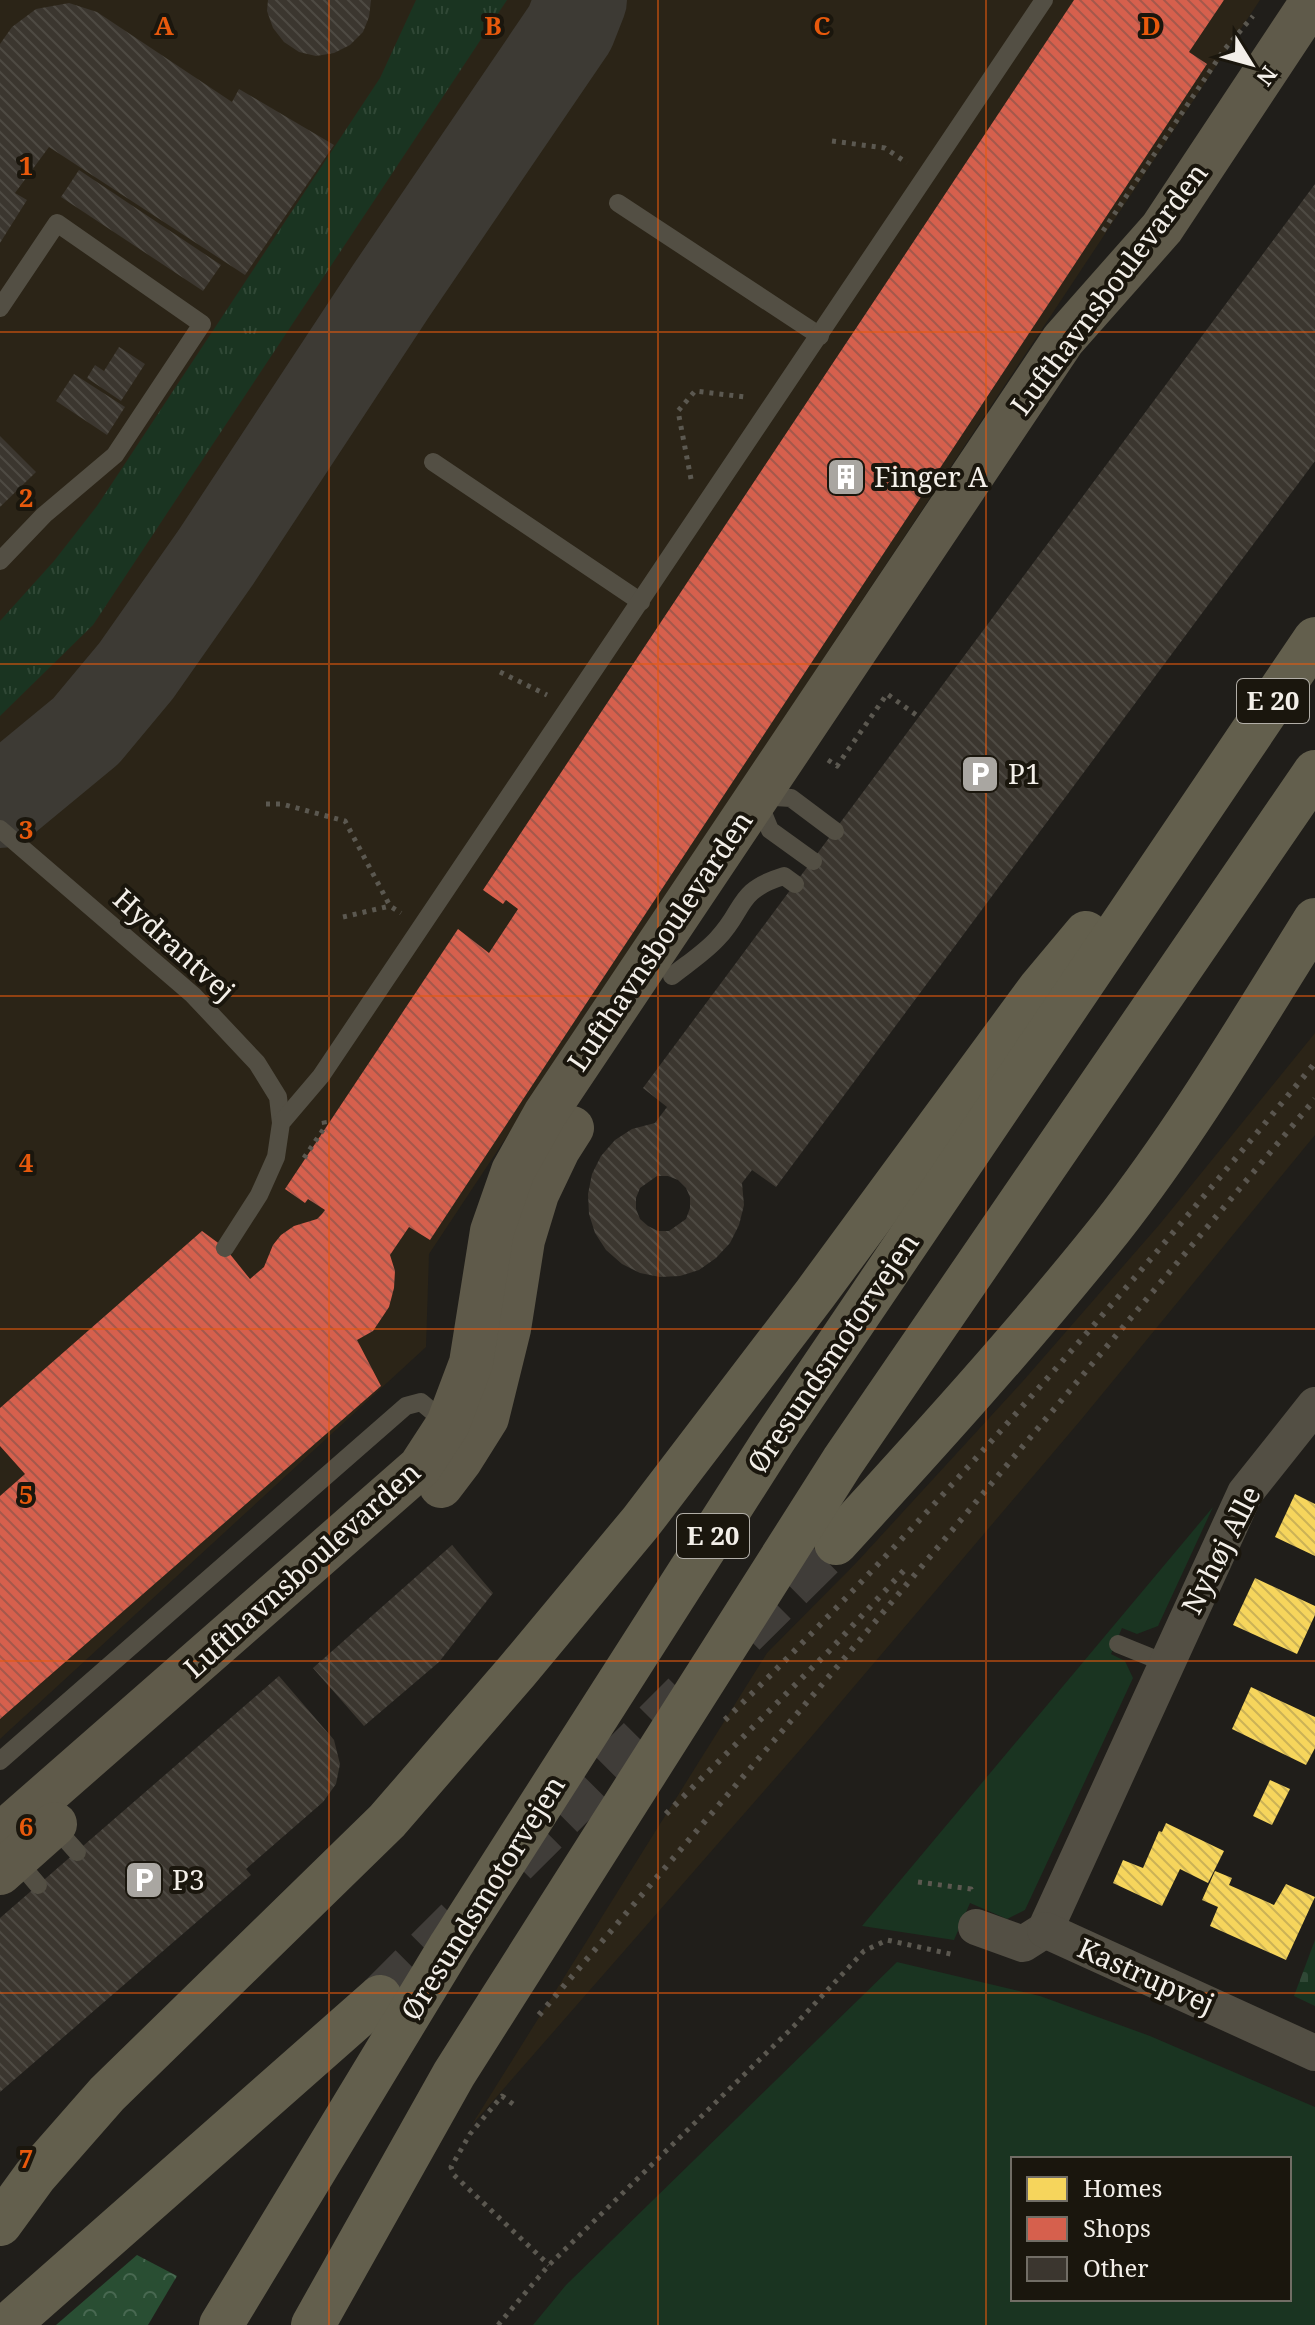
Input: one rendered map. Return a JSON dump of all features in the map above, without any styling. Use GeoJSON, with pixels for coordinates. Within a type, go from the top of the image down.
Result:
{"type":"FeatureCollection","features":[{"type":"Feature","properties":{"kind":"highway","name":"Øresundsmotorvejen"},"geometry":{"type":"LineString","coordinates":[[221,2325],[451,1945],[775,1438],[1315,639]]}},
{"type":"Feature","properties":{"kind":"highway"},"geometry":{"type":"LineString","coordinates":[[0,2224],[35,2176],[107,2094],[387,1821],[517,1671],[651,1510],[815,1294],[1040,988],[1230,763]]}},
{"type":"Feature","properties":{"kind":"highway","name":"E 20"},"geometry":{"type":"LineString","coordinates":[[313,2325],[454,2074],[843,1461],[1315,772]]}},
{"type":"Feature","properties":{"kind":"highway"},"geometry":{"type":"LineString","coordinates":[[836,1543],[994,1370],[1112,1226],[1188,1123],[1315,920]]}},
{"type":"Feature","properties":{"kind":"highway"},"geometry":{"type":"LineString","coordinates":[[8,2325],[380,1997]]}},
{"type":"Feature","properties":{"kind":"street","name":"Lufthavnsboulevarden"},"geometry":{"type":"LineString","coordinates":[[27,1852],[420,1467],[459,1435],[487,1418],[501,1368],[523,1240],[537,1194],[558,1150],[672,976],[772,808],[1063,340],[1162,228],[1313,0]]}},
{"type":"Feature","properties":{"kind":"street","name":"Lufthavnsboulevarden"},"geometry":{"type":"LineString","coordinates":[[459,1435],[492,1231],[513,1171],[545,1114],[772,808],[820,755],[1066,384],[1093,348],[1167,268],[1315,48]]}},
{"type":"Feature","properties":{"kind":"street","name":"Nyhøj Alle"},"geometry":{"type":"LineString","coordinates":[[1045,1930],[1245,1493],[1315,1405]]}},
{"type":"Feature","properties":{"kind":"street","name":"Kastrupvej"},"geometry":{"type":"LineString","coordinates":[[976,1927],[1023,1944],[1045,1930],[1315,2053]]}},
{"type":"Feature","properties":{"kind":"lane"},"geometry":{"type":"LineString","coordinates":[[225,1248],[259,1195],[276,1157],[281,1123],[321,1076],[1044,0]]}},
{"type":"Feature","properties":{"kind":"lane"},"geometry":{"type":"LineString","coordinates":[[618,203],[820,336]]}},
{"type":"Feature","properties":{"kind":"lane"},"geometry":{"type":"LineString","coordinates":[[0,308],[57,223],[202,324],[115,455],[44,515],[0,561]]}},
{"type":"Feature","properties":{"kind":"lane"},"geometry":{"type":"LineString","coordinates":[[433,462],[641,602]]}},
{"type":"Feature","properties":{"kind":"lane"},"geometry":{"type":"LineString","coordinates":[[772,808],[835,831]]}},
{"type":"Feature","properties":{"kind":"lane"},"geometry":{"type":"LineString","coordinates":[[772,808],[813,861]]}},
{"type":"Feature","properties":{"kind":"lane","name":"Hydrantvej"},"geometry":{"type":"LineString","coordinates":[[0,829],[193,995],[257,1063],[278,1097],[281,1123]]}},
{"type":"Feature","properties":{"kind":"lane"},"geometry":{"type":"LineString","coordinates":[[672,976],[718,939],[745,897],[762,883],[784,876],[795,884]]}},
{"type":"Feature","properties":{"kind":"lane"},"geometry":{"type":"LineString","coordinates":[[0,1761],[406,1406],[421,1402],[459,1435]]}},
{"type":"Feature","properties":{"kind":"lane"},"geometry":{"type":"LineString","coordinates":[[1118,1644],[1165,1663]]}},
{"type":"Feature","properties":{"kind":"path"},"geometry":{"type":"LineString","coordinates":[[832,141],[885,148],[926,177]]}},
{"type":"Feature","properties":{"kind":"path"},"geometry":{"type":"LineString","coordinates":[[703,511],[696,506],[678,411],[695,391],[745,397],[773,407]]}},
{"type":"Feature","properties":{"kind":"path"},"geometry":{"type":"LineString","coordinates":[[820,755],[837,766],[887,694],[919,717]]}},
{"type":"Feature","properties":{"kind":"path"},"geometry":{"type":"LineString","coordinates":[[266,804],[282,804],[345,821],[390,906],[421,928]]}},
{"type":"Feature","properties":{"kind":"path"},"geometry":{"type":"LineString","coordinates":[[343,917],[390,906]]}},
{"type":"Feature","properties":{"kind":"path"},"geometry":{"type":"LineString","coordinates":[[498,2325],[549,2265],[792,2028],[864,1951]]}},
{"type":"Feature","properties":{"kind":"path"},"geometry":{"type":"LineString","coordinates":[[513,2104],[502,2096],[470,2134],[451,2167],[454,2175],[549,2265]]}},
{"type":"Feature","properties":{"kind":"shaded area"},"geometry":{"type":"Polygon","coordinates":[[[0,0],[1260,0],[429,1254],[426,1347],[0,1739],[0,0]]]}},
{"type":"Feature","properties":{"kind":"shaded area"},"geometry":{"type":"Polygon","coordinates":[[[1315,1033],[1315,1135],[1080,1421],[806,1743],[471,2126],[767,1653],[857,1562],[1023,1381],[1159,1225],[1315,1033]]]}},
{"type":"Feature","properties":{"kind":"green space"},"geometry":{"type":"Polygon","coordinates":[[[416,0],[507,0],[93,625],[0,716],[0,621],[54,561],[97,506],[380,78],[416,0]]]}},
{"type":"Feature","properties":{"kind":"green space"},"geometry":{"type":"Polygon","coordinates":[[[1213,1507],[1158,1626],[1137,1634],[1122,1628],[1111,1654],[1125,1661],[1133,1678],[1025,1910],[1007,1919],[970,1903],[954,1940],[862,1926],[1213,1507]]]}},
{"type":"Feature","properties":{"kind":"green space"},"geometry":{"type":"Polygon","coordinates":[[[1315,1940],[1315,2006],[1294,1996],[1315,1940]]]}},
{"type":"Feature","properties":{"kind":"green space"},"geometry":{"type":"Polygon","coordinates":[[[897,1962],[1040,1996],[1150,2036],[1315,2107],[1315,2325],[533,2325],[566,2285],[897,1962]]]}},
{"type":"Feature","properties":{"kind":"green space"},"geometry":{"type":"Polygon","coordinates":[[[137,2255],[177,2276],[148,2325],[56,2325],[137,2255]]]}},
{"type":"Feature","properties":{"kind":"building: Homes"},"geometry":{"type":"Polygon","coordinates":[[[1295,1494],[1315,1504],[1315,1556],[1275,1537],[1295,1494]]]}},
{"type":"Feature","properties":{"kind":"building: Homes"},"geometry":{"type":"Polygon","coordinates":[[[1255,1578],[1315,1606],[1315,1615],[1297,1654],[1233,1625],[1255,1578]]]}},
{"type":"Feature","properties":{"kind":"building: Homes"},"geometry":{"type":"Polygon","coordinates":[[[1251,1687],[1315,1717],[1315,1748],[1306,1765],[1232,1729],[1251,1687]]]}},
{"type":"Feature","properties":{"kind":"building: Homes"},"geometry":{"type":"Polygon","coordinates":[[[1270,1780],[1290,1789],[1272,1825],[1253,1816],[1270,1780]]]}},
{"type":"Feature","properties":{"kind":"building: Homes"},"geometry":{"type":"Polygon","coordinates":[[[1166,1823],[1224,1851],[1208,1883],[1180,1869],[1162,1906],[1113,1883],[1123,1860],[1143,1868],[1159,1831],[1162,1832],[1166,1823]]]}},
{"type":"Feature","properties":{"kind":"building: Homes"},"geometry":{"type":"Polygon","coordinates":[[[1215,1871],[1232,1878],[1229,1885],[1274,1905],[1286,1884],[1315,1897],[1286,1960],[1210,1926],[1218,1907],[1202,1900],[1215,1871]]]}},
{"type":"Feature","properties":{"kind":"building: Shops","name":"Finger A"},"geometry":{"type":"Polygon","coordinates":[[[1074,0],[1224,0],[1189,52],[1207,64],[430,1240],[409,1227],[390,1255],[395,1271],[389,1307],[373,1331],[357,1340],[381,1386],[0,1719],[0,1496],[25,1474],[0,1446],[0,1408],[202,1231],[225,1248],[250,1279],[264,1267],[281,1235],[322,1214],[325,1210],[308,1199],[305,1203],[285,1189],[458,929],[489,953],[518,909],[506,900],[503,904],[483,890],[1074,0]]]}},
{"type":"Feature","properties":{"kind":"building: Other"},"geometry":{"type":"Polygon","coordinates":[[[268,0],[371,0],[363,32],[350,45],[334,53],[316,56],[299,52],[284,42],[273,28],[267,11],[268,0]]]}},
{"type":"Feature","properties":{"kind":"building: Other"},"geometry":{"type":"Polygon","coordinates":[[[69,3],[97,12],[232,102],[239,89],[334,145],[245,275],[49,147],[15,193],[27,200],[0,243],[0,44],[12,27],[36,9],[69,3]]]}},
{"type":"Feature","properties":{"kind":"building: Other"},"geometry":{"type":"Polygon","coordinates":[[[79,170],[221,265],[203,291],[61,197],[79,170]]]}},
{"type":"Feature","properties":{"kind":"building: Other","name":"P1"},"geometry":{"type":"Polygon","coordinates":[[[1315,184],[1315,461],[776,1187],[752,1170],[742,1183],[744,1205],[730,1243],[699,1270],[680,1276],[660,1277],[640,1273],[622,1264],[606,1250],[595,1233],[589,1214],[588,1194],[592,1174],[601,1156],[615,1140],[632,1129],[655,1123],[667,1107],[643,1088],[1315,184]],[[657,1176],[640,1188],[636,1198],[640,1219],[658,1231],[669,1231],[686,1219],[690,1208],[686,1188],[668,1176],[657,1176]]]}},
{"type":"Feature","properties":{"kind":"building: Other"},"geometry":{"type":"Polygon","coordinates":[[[119,347],[145,364],[121,401],[87,378],[95,365],[104,371],[119,347]]]}},
{"type":"Feature","properties":{"kind":"building: Other"},"geometry":{"type":"Polygon","coordinates":[[[74,374],[125,407],[107,435],[56,401],[74,374]]]}},
{"type":"Feature","properties":{"kind":"building: Other"},"geometry":{"type":"Polygon","coordinates":[[[0,436],[36,472],[0,507],[0,436]]]}},
{"type":"Feature","properties":{"kind":"building: Other"},"geometry":{"type":"Polygon","coordinates":[[[452,1545],[493,1593],[439,1662],[364,1726],[313,1668],[452,1545]]]}},
{"type":"Feature","properties":{"kind":"building: Other","name":"P3"},"geometry":{"type":"Polygon","coordinates":[[[279,1676],[334,1740],[340,1764],[336,1784],[323,1802],[246,1869],[251,1875],[0,2092],[0,1918],[279,1676]]]}},
{"type":"Feature","properties":{"kind":"taxiway"},"geometry":{"type":"LineString","coordinates":[[0,802],[86,731],[136,671],[216,557],[391,291],[570,28],[581,0]]}},
{"type":"Feature","properties":{"kind":"tunnel"},"geometry":{"type":"LineString","coordinates":[[744,1634],[836,1543]]}},
{"type":"Feature","properties":{"kind":"tunnel"},"geometry":{"type":"LineString","coordinates":[[515,1863],[684,1694]]}},
{"type":"Feature","properties":{"kind":"tunnel"},"geometry":{"type":"LineString","coordinates":[[380,1997],[457,1920]]}},
{"type":"Feature","properties":{"kind":"railway"},"geometry":{"type":"LineString","coordinates":[[725,1720],[880,1562],[1029,1399],[1315,1063]]}},
{"type":"Feature","properties":{"kind":"railway"},"geometry":{"type":"LineString","coordinates":[[539,2015],[843,1660],[1315,1099]]}},
{"type":"Feature","properties":{"kind":"railway"},"geometry":{"type":"LineString","coordinates":[[666,1814],[830,1650],[909,1565]]}},
{"type":"Feature","properties":{"kind":"place","name":"Finger A"},"geometry":{"type":"Point","coordinates":[846,477]}},
{"type":"Feature","properties":{"kind":"place","name":"P1"},"geometry":{"type":"Point","coordinates":[980,774]}},
{"type":"Feature","properties":{"kind":"place","name":"P3"},"geometry":{"type":"Point","coordinates":[144,1880]}}]}
